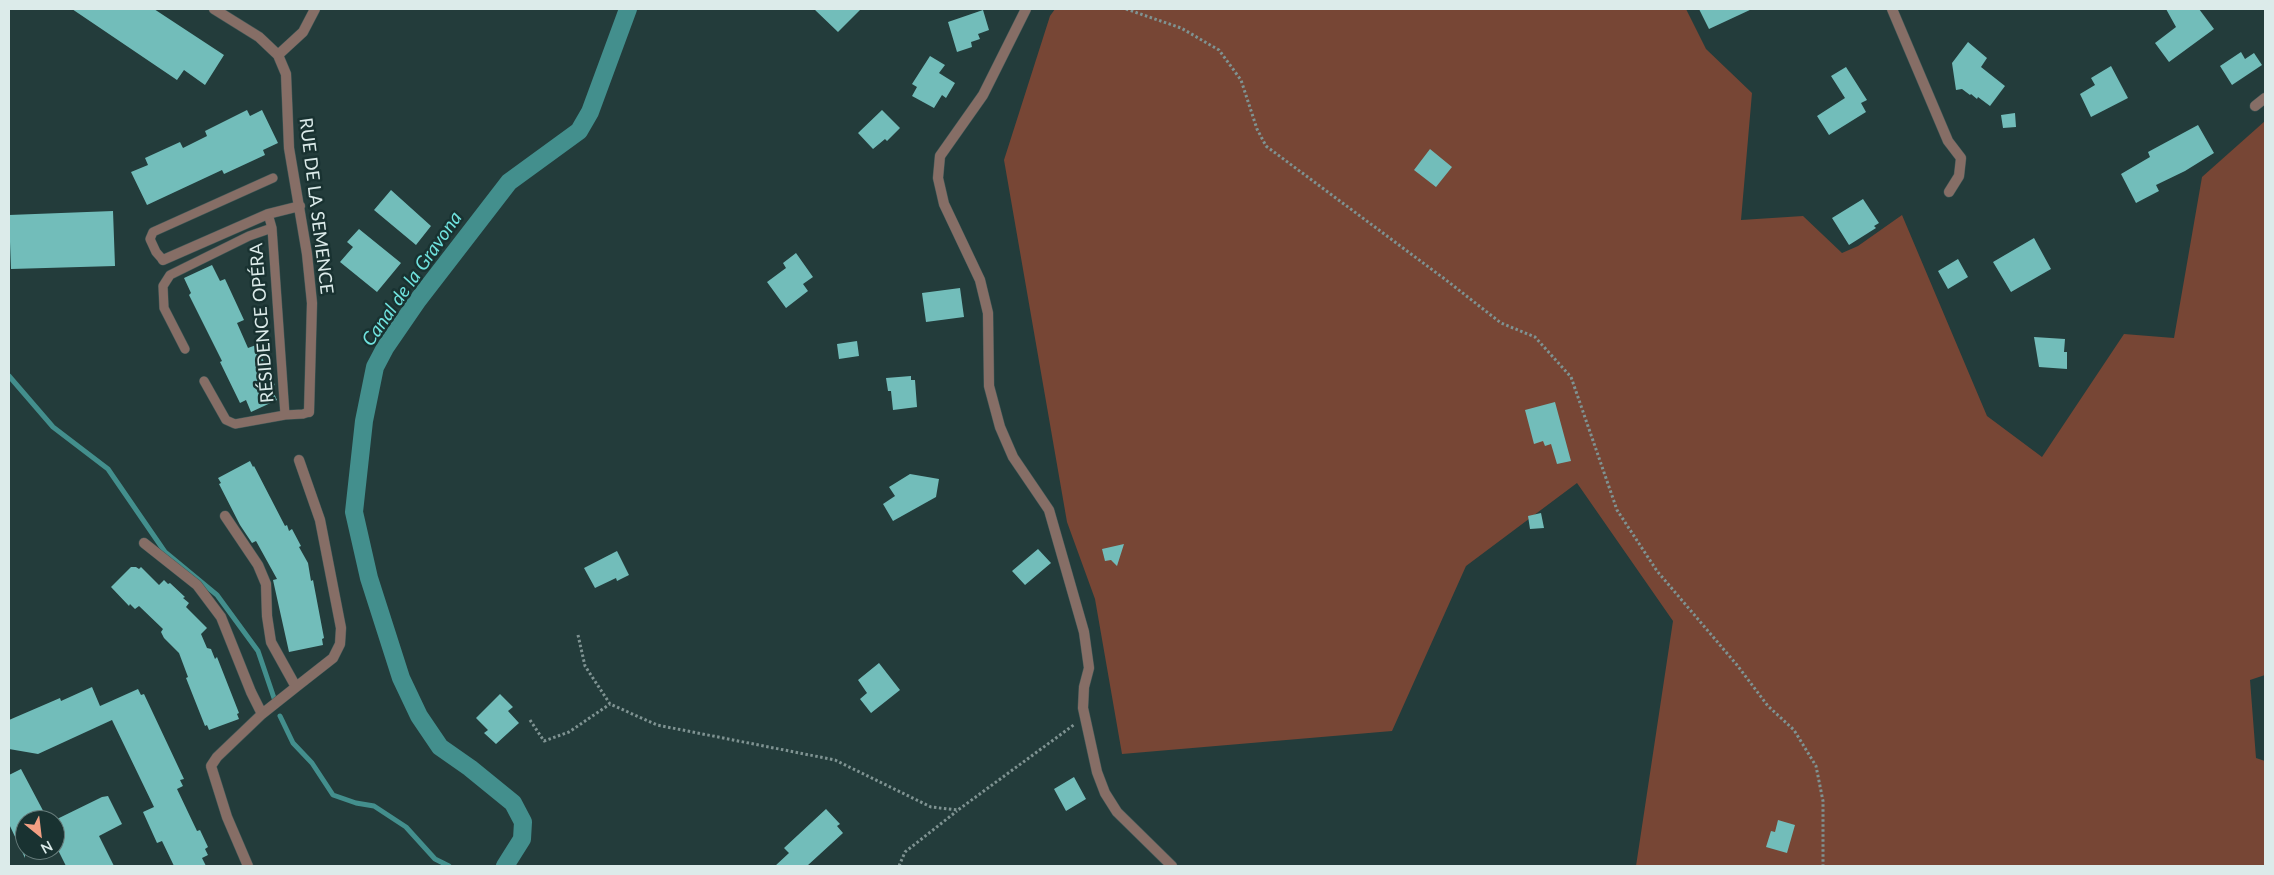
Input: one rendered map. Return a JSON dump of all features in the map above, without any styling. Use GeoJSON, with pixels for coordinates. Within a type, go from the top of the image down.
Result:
{"type":"FeatureCollection","features":[{"type":"Feature","properties":{"kind":"street","name":"RUE DE LA SEMENCE"},"geometry":{"type":"LineString","coordinates":[[214,9],[259,37],[278,55],[286,74],[288,148],[308,254],[312,303],[309,412]]}},
{"type":"Feature","properties":{"kind":"street"},"geometry":{"type":"LineString","coordinates":[[278,55],[303,32],[316,9]]}},
{"type":"Feature","properties":{"kind":"street"},"geometry":{"type":"LineString","coordinates":[[1026,9],[984,95],[940,156],[938,178],[944,204],[980,280],[988,313],[989,386],[1000,427],[1014,457],[1049,510],[1084,632],[1089,668],[1084,687],[1084,717],[1097,772],[1105,794],[1117,812],[1172,866]]}},
{"type":"Feature","properties":{"kind":"street"},"geometry":{"type":"LineString","coordinates":[[1892,9],[1948,141],[1961,158],[1959,176],[1949,192]]}},
{"type":"Feature","properties":{"kind":"street"},"geometry":{"type":"LineString","coordinates":[[2255,106],[2265,98]]}},
{"type":"Feature","properties":{"kind":"street","name":"RÉSIDENCE OPÉRA"},"geometry":{"type":"LineString","coordinates":[[163,260],[268,214],[300,206]]}},
{"type":"Feature","properties":{"kind":"street"},"geometry":{"type":"LineString","coordinates":[[248,866],[226,817],[211,766],[217,757],[262,714],[332,658],[340,644],[341,628],[320,520],[299,460]]}},
{"type":"Feature","properties":{"kind":"street"},"geometry":{"type":"LineString","coordinates":[[225,516],[258,565],[266,584],[272,642],[296,686]]}},
{"type":"Feature","properties":{"kind":"street"},"geometry":{"type":"LineString","coordinates":[[144,543],[197,584],[221,617],[251,692],[262,714]]}},
{"type":"Feature","properties":{"kind":"lane","name":"RÉSIDENCE OPÉRA"},"geometry":{"type":"LineString","coordinates":[[163,260],[156,252],[150,240],[153,232],[273,178]]}},
{"type":"Feature","properties":{"kind":"lane","name":"RÉSIDENCE OPÉRA"},"geometry":{"type":"LineString","coordinates":[[268,214],[272,228],[285,415]]}},
{"type":"Feature","properties":{"kind":"lane","name":"RÉSIDENCE OPÉRA"},"geometry":{"type":"LineString","coordinates":[[185,349],[164,308],[164,286],[170,275],[249,236],[272,228]]}},
{"type":"Feature","properties":{"kind":"lane","name":"RÉSIDENCE OPÉRA"},"geometry":{"type":"LineString","coordinates":[[204,381],[226,420],[235,424],[309,412]]}},
{"type":"Feature","properties":{"kind":"path"},"geometry":{"type":"LineString","coordinates":[[1126,9],[1181,28],[1219,50],[1241,80],[1266,146],[1501,323],[1535,337],[1571,377],[1617,510],[1657,571],[1768,706],[1794,730],[1816,766],[1823,801],[1823,866]]}},
{"type":"Feature","properties":{"kind":"path"},"geometry":{"type":"LineString","coordinates":[[578,635],[585,666],[610,704],[657,725],[835,760],[931,807],[958,810]]}},
{"type":"Feature","properties":{"kind":"path"},"geometry":{"type":"LineString","coordinates":[[530,720],[544,741],[569,732],[610,704]]}},
{"type":"Feature","properties":{"kind":"path"},"geometry":{"type":"LineString","coordinates":[[899,866],[905,852],[958,810],[1084,717]]}},
{"type":"Feature","properties":{"kind":"shaded area"},"geometry":{"type":"Polygon","coordinates":[[[1055,9],[1686,9],[1706,49],[1752,93],[1741,220],[1803,216],[1842,253],[1858,246],[1902,215],[1987,416],[2042,457],[2124,334],[2174,338],[2202,177],[2265,121],[2265,675],[2250,680],[2256,758],[2265,761],[2265,866],[1636,866],[1673,621],[1577,483],[1466,566],[1392,731],[1122,754],[1095,599],[1067,522],[1004,160],[1050,16],[1055,9]]]}},
{"type":"Feature","properties":{"kind":"building"},"geometry":{"type":"Polygon","coordinates":[[[72,9],[154,9],[224,55],[205,85],[184,70],[177,80],[72,9]]]}},
{"type":"Feature","properties":{"kind":"building"},"geometry":{"type":"Polygon","coordinates":[[[814,9],[861,9],[838,32],[814,9]]]}},
{"type":"Feature","properties":{"kind":"building"},"geometry":{"type":"Polygon","coordinates":[[[1699,9],[1752,9],[1709,29],[1699,9]]]}},
{"type":"Feature","properties":{"kind":"building"},"geometry":{"type":"Polygon","coordinates":[[[2166,9],[2199,9],[2214,29],[2169,62],[2155,43],[2176,27],[2166,9]]]}},
{"type":"Feature","properties":{"kind":"building"},"geometry":{"type":"Polygon","coordinates":[[[983,10],[989,30],[978,34],[980,39],[971,42],[972,47],[957,52],[948,22],[983,10]]]}},
{"type":"Feature","properties":{"kind":"building"},"geometry":{"type":"Polygon","coordinates":[[[1968,42],[1987,58],[1981,67],[2005,86],[1990,106],[1962,89],[1956,90],[1952,63],[1968,42]]]}},
{"type":"Feature","properties":{"kind":"building"},"geometry":{"type":"Polygon","coordinates":[[[2241,52],[2245,59],[2254,53],[2262,65],[2232,85],[2220,66],[2241,52]]]}},
{"type":"Feature","properties":{"kind":"building"},"geometry":{"type":"Polygon","coordinates":[[[930,56],[945,65],[939,73],[955,83],[946,98],[942,95],[934,108],[912,96],[917,87],[912,84],[930,56]]]}},
{"type":"Feature","properties":{"kind":"building"},"geometry":{"type":"Polygon","coordinates":[[[2111,66],[2128,98],[2091,117],[2080,94],[2095,85],[2091,78],[2111,66]]]}},
{"type":"Feature","properties":{"kind":"building"},"geometry":{"type":"Polygon","coordinates":[[[1846,67],[1867,100],[1861,103],[1866,112],[1829,135],[1817,116],[1845,98],[1831,76],[1846,67]]]}},
{"type":"Feature","properties":{"kind":"building"},"geometry":{"type":"Polygon","coordinates":[[[247,110],[250,116],[262,110],[278,143],[263,150],[265,155],[224,174],[222,170],[147,205],[131,172],[148,165],[145,158],[180,142],[183,148],[207,136],[205,131],[247,110]]]}},
{"type":"Feature","properties":{"kind":"building"},"geometry":{"type":"Polygon","coordinates":[[[882,110],[900,128],[887,141],[885,139],[873,149],[858,133],[882,110]]]}},
{"type":"Feature","properties":{"kind":"building"},"geometry":{"type":"Polygon","coordinates":[[[2015,113],[2016,127],[2003,128],[2001,115],[2015,113]]]}},
{"type":"Feature","properties":{"kind":"building"},"geometry":{"type":"Polygon","coordinates":[[[2198,125],[2214,153],[2185,171],[2156,185],[2159,191],[2136,203],[2121,174],[2150,157],[2148,152],[2198,125]]]}},
{"type":"Feature","properties":{"kind":"building"},"geometry":{"type":"Polygon","coordinates":[[[1430,149],[1452,167],[1436,187],[1414,170],[1430,149]]]}},
{"type":"Feature","properties":{"kind":"building"},"geometry":{"type":"Polygon","coordinates":[[[391,190],[431,226],[416,245],[374,210],[391,190]]]}},
{"type":"Feature","properties":{"kind":"building"},"geometry":{"type":"Polygon","coordinates":[[[1863,199],[1879,223],[1874,226],[1876,228],[1849,245],[1832,218],[1863,199]]]}},
{"type":"Feature","properties":{"kind":"building"},"geometry":{"type":"Polygon","coordinates":[[[113,211],[115,266],[11,269],[9,215],[113,211]]]}},
{"type":"Feature","properties":{"kind":"building"},"geometry":{"type":"Polygon","coordinates":[[[359,229],[401,263],[377,292],[340,262],[353,247],[347,242],[359,229]]]}},
{"type":"Feature","properties":{"kind":"building"},"geometry":{"type":"Polygon","coordinates":[[[2034,238],[2051,269],[2011,292],[1993,262],[2034,238]]]}},
{"type":"Feature","properties":{"kind":"building"},"geometry":{"type":"Polygon","coordinates":[[[796,253],[813,277],[803,284],[808,291],[786,308],[767,282],[786,268],[783,263],[796,253]]]}},
{"type":"Feature","properties":{"kind":"building"},"geometry":{"type":"Polygon","coordinates":[[[1958,259],[1968,277],[1948,289],[1938,271],[1958,259]]]}},
{"type":"Feature","properties":{"kind":"building"},"geometry":{"type":"Polygon","coordinates":[[[212,265],[220,281],[225,279],[244,320],[237,323],[248,348],[256,345],[275,385],[271,387],[277,400],[251,412],[246,400],[240,403],[220,362],[222,361],[189,295],[191,293],[184,278],[212,265]]]}},
{"type":"Feature","properties":{"kind":"building"},"geometry":{"type":"Polygon","coordinates":[[[960,288],[964,317],[926,322],[922,293],[960,288]]]}},
{"type":"Feature","properties":{"kind":"building"},"geometry":{"type":"Polygon","coordinates":[[[2034,337],[2065,339],[2064,352],[2067,352],[2067,369],[2039,367],[2034,337]]]}},
{"type":"Feature","properties":{"kind":"building"},"geometry":{"type":"Polygon","coordinates":[[[857,341],[859,356],[839,359],[837,344],[857,341]]]}},
{"type":"Feature","properties":{"kind":"building"},"geometry":{"type":"Polygon","coordinates":[[[911,376],[911,380],[915,380],[917,407],[893,410],[891,391],[888,391],[886,378],[911,376]]]}},
{"type":"Feature","properties":{"kind":"building"},"geometry":{"type":"Polygon","coordinates":[[[1555,402],[1571,461],[1557,464],[1551,444],[1545,446],[1543,441],[1534,444],[1525,410],[1555,402]]]}},
{"type":"Feature","properties":{"kind":"building"},"geometry":{"type":"Polygon","coordinates":[[[250,461],[285,526],[287,525],[289,531],[292,529],[308,563],[324,638],[322,639],[323,645],[289,652],[273,580],[277,579],[256,541],[252,543],[240,525],[219,484],[221,483],[218,478],[250,461]]]}},
{"type":"Feature","properties":{"kind":"building"},"geometry":{"type":"Polygon","coordinates":[[[910,474],[939,479],[936,497],[893,521],[883,504],[895,496],[889,487],[910,474]]]}},
{"type":"Feature","properties":{"kind":"building"},"geometry":{"type":"Polygon","coordinates":[[[1541,513],[1544,528],[1530,529],[1528,516],[1541,513]]]}},
{"type":"Feature","properties":{"kind":"building"},"geometry":{"type":"Polygon","coordinates":[[[1124,544],[1117,566],[1111,560],[1105,561],[1102,549],[1124,544]]]}},
{"type":"Feature","properties":{"kind":"building"},"geometry":{"type":"Polygon","coordinates":[[[1038,549],[1051,563],[1025,585],[1012,571],[1038,549]]]}},
{"type":"Feature","properties":{"kind":"building"},"geometry":{"type":"Polygon","coordinates":[[[617,551],[629,575],[617,581],[616,578],[595,588],[584,568],[617,551]]]}},
{"type":"Feature","properties":{"kind":"building"},"geometry":{"type":"Polygon","coordinates":[[[131,567],[139,569],[141,567],[159,585],[164,580],[168,584],[170,583],[185,597],[183,598],[189,603],[186,607],[207,628],[201,634],[207,648],[211,649],[215,659],[217,657],[239,713],[237,714],[239,719],[209,730],[207,725],[205,726],[186,678],[188,677],[179,653],[164,638],[161,632],[163,629],[139,606],[135,609],[130,604],[129,606],[111,587],[131,567]]]}},
{"type":"Feature","properties":{"kind":"building"},"geometry":{"type":"Polygon","coordinates":[[[879,663],[900,690],[871,713],[860,699],[867,693],[858,680],[879,663]]]}},
{"type":"Feature","properties":{"kind":"building"},"geometry":{"type":"Polygon","coordinates":[[[92,687],[100,706],[138,689],[141,695],[144,694],[184,779],[180,780],[183,786],[177,789],[197,831],[200,830],[208,847],[205,849],[208,855],[202,858],[206,866],[174,866],[162,841],[157,843],[143,812],[154,807],[112,720],[38,754],[9,749],[9,720],[60,698],[61,701],[92,687]]]}},
{"type":"Feature","properties":{"kind":"building"},"geometry":{"type":"Polygon","coordinates":[[[500,694],[513,707],[508,711],[519,723],[496,744],[484,733],[488,730],[476,718],[500,694]]]}},
{"type":"Feature","properties":{"kind":"building"},"geometry":{"type":"Polygon","coordinates":[[[21,769],[43,810],[15,810],[15,837],[9,824],[9,775],[21,769]]]}},
{"type":"Feature","properties":{"kind":"building"},"geometry":{"type":"Polygon","coordinates":[[[1074,777],[1086,799],[1066,811],[1054,789],[1074,777]]]}},
{"type":"Feature","properties":{"kind":"building"},"geometry":{"type":"Polygon","coordinates":[[[108,796],[122,824],[99,836],[114,866],[66,866],[63,860],[65,860],[65,815],[102,797],[108,796]]]}},
{"type":"Feature","properties":{"kind":"building"},"geometry":{"type":"Polygon","coordinates":[[[826,809],[840,824],[837,826],[843,833],[807,866],[775,866],[789,853],[784,848],[826,809]]]}},
{"type":"Feature","properties":{"kind":"building"},"geometry":{"type":"Polygon","coordinates":[[[1778,820],[1795,825],[1787,853],[1766,847],[1771,831],[1775,832],[1778,820]]]}},
{"type":"Feature","properties":{"kind":"waterway","name":"Canal de la Gravona"},"geometry":{"type":"LineString","coordinates":[[505,866],[522,839],[523,822],[513,803],[470,768],[440,747],[419,716],[401,678],[369,578],[354,512],[364,421],[375,367],[385,348],[418,300],[509,182],[579,131],[590,112],[628,9]]}},
{"type":"Feature","properties":{"kind":"waterway"},"geometry":{"type":"LineString","coordinates":[[9,376],[53,427],[108,469],[165,552],[217,595],[258,651],[274,698]]}},
{"type":"Feature","properties":{"kind":"waterway"},"geometry":{"type":"LineString","coordinates":[[280,716],[293,743],[312,763],[333,795],[356,803],[374,806],[406,827],[435,859],[449,866]]}}]}
